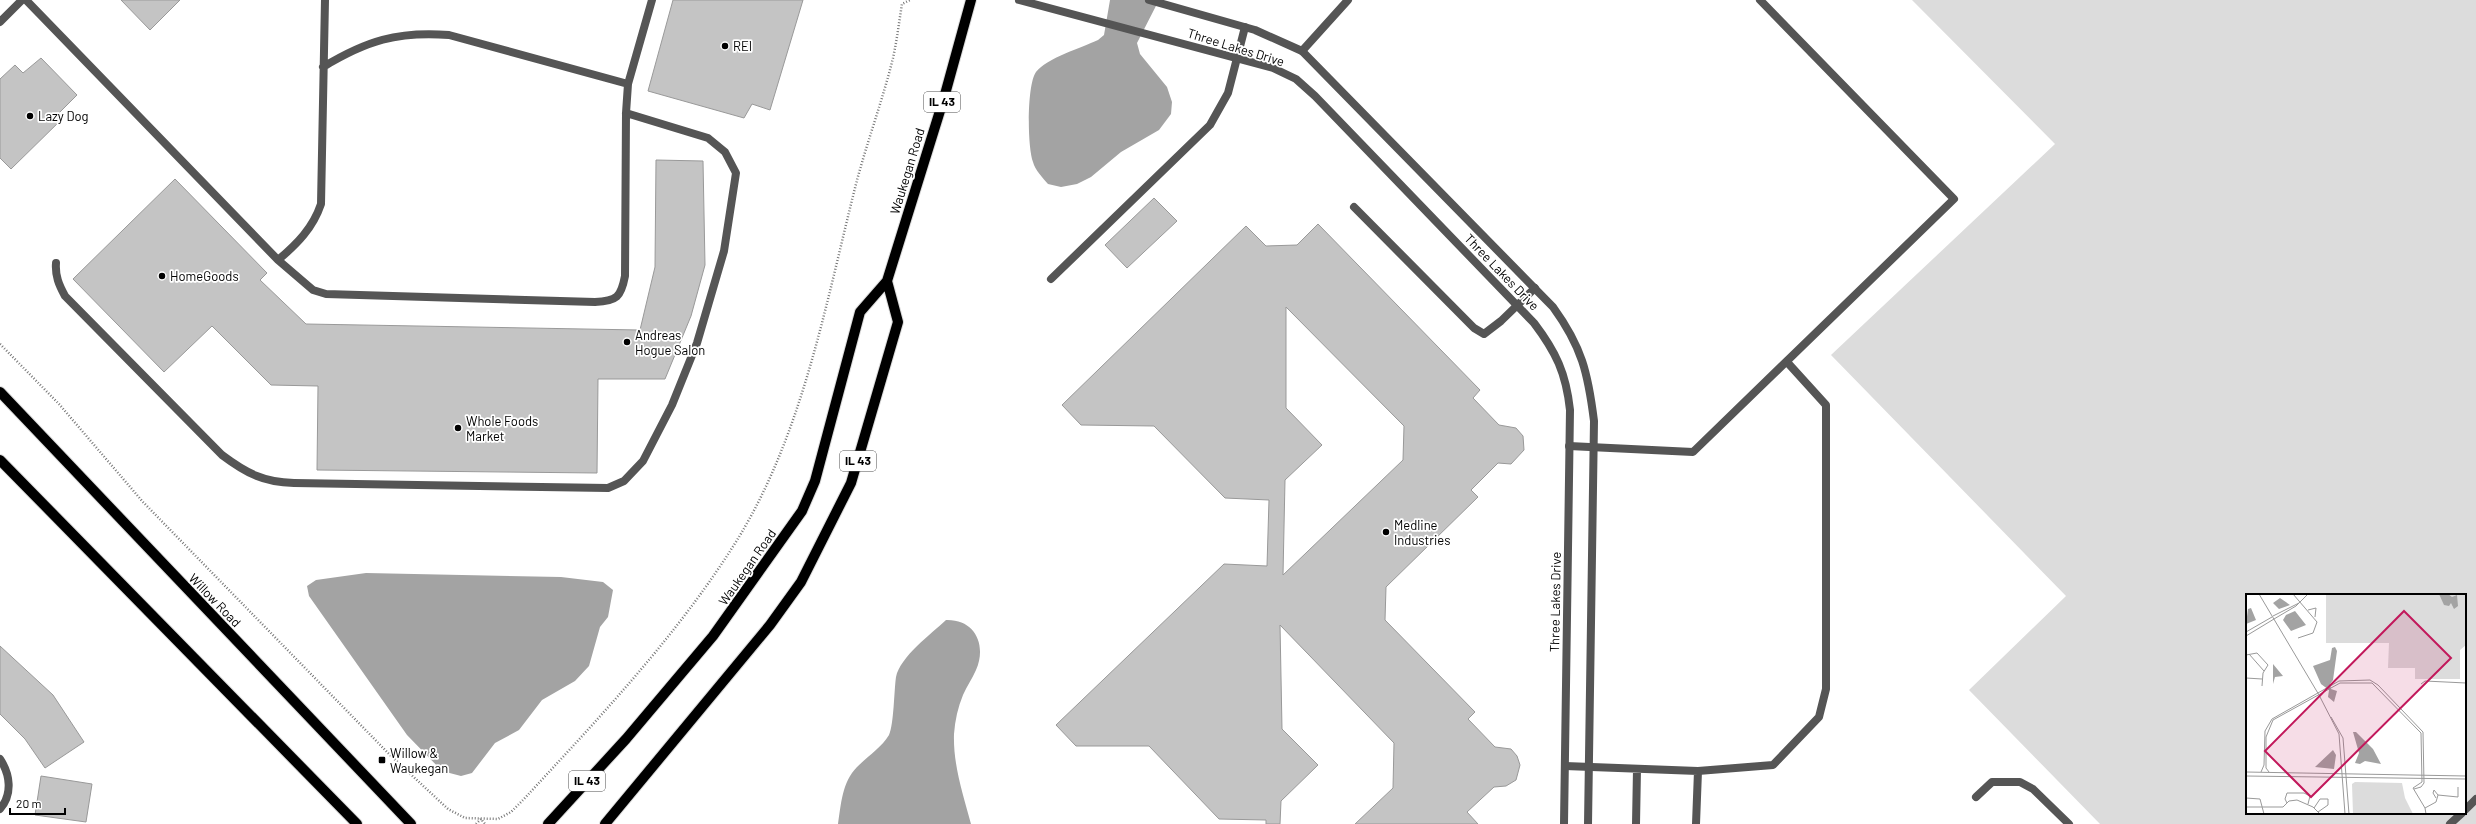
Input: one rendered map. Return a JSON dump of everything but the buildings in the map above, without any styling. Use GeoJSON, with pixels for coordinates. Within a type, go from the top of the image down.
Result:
{"type":"FeatureCollection","features":[{"type":"Feature","properties":{"kind":"main road","name":"Waukegan Road"},"geometry":{"type":"LineString","coordinates":[[548,824],[626,739],[713,636],[802,511],[815,481],[860,312],[887,281],[944,98],[971,0]]}},
{"type":"Feature","properties":{"kind":"main road","name":"IL 43"},"geometry":{"type":"LineString","coordinates":[[605,824],[770,625],[801,582],[851,482],[898,322],[887,281]]}},
{"type":"Feature","properties":{"kind":"main road","name":"Willow Road"},"geometry":{"type":"LineString","coordinates":[[0,392],[411,824]]}},
{"type":"Feature","properties":{"kind":"main road"},"geometry":{"type":"LineString","coordinates":[[0,460],[357,824]]}},
{"type":"Feature","properties":{"kind":"street"},"geometry":{"type":"LineString","coordinates":[[0,22],[22,0]]}},
{"type":"Feature","properties":{"kind":"street"},"geometry":{"type":"LineString","coordinates":[[26,0],[278,260],[313,290],[326,294],[609,301],[622,291],[625,276],[626,113],[628,84],[652,0]]}},
{"type":"Feature","properties":{"kind":"street"},"geometry":{"type":"LineString","coordinates":[[278,260],[308,230],[316,218],[321,204],[323,67],[326,0]]}},
{"type":"Feature","properties":{"kind":"street","name":"Three Lakes Drive"},"geometry":{"type":"LineString","coordinates":[[1019,0],[1272,68],[1296,79],[1315,96],[1517,305],[1534,323],[1550,344],[1567,382],[1570,410],[1564,824]]}},
{"type":"Feature","properties":{"kind":"street","name":"Three Lakes Drive"},"geometry":{"type":"LineString","coordinates":[[1149,0],[1244,27],[1302,51],[1535,288],[1553,307],[1567,326],[1583,358],[1589,380],[1594,421],[1588,824]]}},
{"type":"Feature","properties":{"kind":"street"},"geometry":{"type":"LineString","coordinates":[[1302,51],[1348,0]]}},
{"type":"Feature","properties":{"kind":"street"},"geometry":{"type":"LineString","coordinates":[[1569,446],[1693,452],[1954,200],[1760,0]]}},
{"type":"Feature","properties":{"kind":"street"},"geometry":{"type":"LineString","coordinates":[[1051,279],[1210,125],[1228,93],[1235,58],[1244,27]]}},
{"type":"Feature","properties":{"kind":"street"},"geometry":{"type":"LineString","coordinates":[[323,67],[367,44],[388,36],[422,33],[449,35],[628,84]]}},
{"type":"Feature","properties":{"kind":"street"},"geometry":{"type":"LineString","coordinates":[[56,263],[57,278],[65,296],[222,455],[246,473],[281,483],[614,487],[637,470],[652,448],[697,343],[724,251],[736,173],[725,152],[708,138],[626,113]]}},
{"type":"Feature","properties":{"kind":"street"},"geometry":{"type":"LineString","coordinates":[[1354,207],[1474,328],[1484,334],[1535,288]]}},
{"type":"Feature","properties":{"kind":"street"},"geometry":{"type":"LineString","coordinates":[[1565,766],[1698,771],[1773,765],[1819,717],[1826,689],[1826,405],[1787,362]]}},
{"type":"Feature","properties":{"kind":"street"},"geometry":{"type":"LineString","coordinates":[[0,759],[10,784],[6,802],[0,808]]}},
{"type":"Feature","properties":{"kind":"street"},"geometry":{"type":"LineString","coordinates":[[1636,824],[1637,769]]}},
{"type":"Feature","properties":{"kind":"street"},"geometry":{"type":"LineString","coordinates":[[1696,824],[1698,771]]}},
{"type":"Feature","properties":{"kind":"street"},"geometry":{"type":"LineString","coordinates":[[1976,797],[1992,782],[2020,782],[2033,789],[2069,824]]}},
{"type":"Feature","properties":{"kind":"street"},"geometry":{"type":"LineString","coordinates":[[2466,809],[2476,799]]}},
{"type":"Feature","properties":{"kind":"street"},"geometry":{"type":"LineString","coordinates":[[2450,824],[2461,814]]}},
{"type":"Feature","properties":{"kind":"path"},"geometry":{"type":"LineString","coordinates":[[0,344],[59,404],[80,431],[144,502],[390,755],[448,809],[465,818],[498,819],[511,812],[650,658],[691,607],[735,544],[764,489],[785,445],[812,355],[868,139],[893,58],[902,4],[910,0]]}},
{"type":"Feature","properties":{"kind":"path"},"geometry":{"type":"LineString","coordinates":[[476,824],[481,819]]}},
{"type":"Feature","properties":{"kind":"path"},"geometry":{"type":"LineString","coordinates":[[481,819],[485,824]]}},
{"type":"Feature","properties":{"kind":"shaded area"},"geometry":{"type":"Polygon","coordinates":[[[1110,0],[1159,0],[1137,43],[1140,54],[1167,87],[1172,102],[1171,114],[1159,130],[1121,152],[1091,177],[1077,184],[1061,187],[1048,184],[1035,168],[1031,154],[1029,116],[1033,79],[1036,72],[1048,62],[1098,40],[1104,35],[1110,0]]]}},
{"type":"Feature","properties":{"kind":"shaded area"},"geometry":{"type":"Polygon","coordinates":[[[1912,0],[2476,0],[2476,824],[2100,824],[1969,690],[2066,596],[1831,355],[2055,144],[1912,0]]]}},
{"type":"Feature","properties":{"kind":"shaded area"},"geometry":{"type":"Polygon","coordinates":[[[366,573],[561,577],[603,582],[613,590],[608,617],[600,627],[589,666],[575,681],[542,700],[519,730],[495,743],[472,773],[461,776],[442,771],[407,735],[309,596],[307,586],[316,580],[366,573]]]}},
{"type":"Feature","properties":{"kind":"shaded area"},"geometry":{"type":"Polygon","coordinates":[[[946,620],[964,624],[976,635],[979,643],[979,661],[960,704],[954,734],[957,768],[971,824],[838,824],[841,802],[848,780],[857,767],[886,740],[891,730],[896,677],[899,669],[917,646],[946,620]]]}},
{"type":"Feature","properties":{"kind":"place","name":"REI"},"geometry":{"type":"Point","coordinates":[725,46]}},
{"type":"Feature","properties":{"kind":"place","name":"Lazy Dog"},"geometry":{"type":"Point","coordinates":[30,116]}},
{"type":"Feature","properties":{"kind":"place","name":"HomeGoods"},"geometry":{"type":"Point","coordinates":[162,276]}},
{"type":"Feature","properties":{"kind":"place","name":"Andreas Hogue Salon"},"geometry":{"type":"Point","coordinates":[627,342]}},
{"type":"Feature","properties":{"kind":"place","name":"Whole Foods Market"},"geometry":{"type":"Point","coordinates":[458,428]}},
{"type":"Feature","properties":{"kind":"place","name":"Medline Industries"},"geometry":{"type":"Point","coordinates":[1386,532]}},
{"type":"Feature","properties":{"kind":"place","name":"Willow & Waukegan"},"geometry":{"type":"Point","coordinates":[382,760]}}]}
